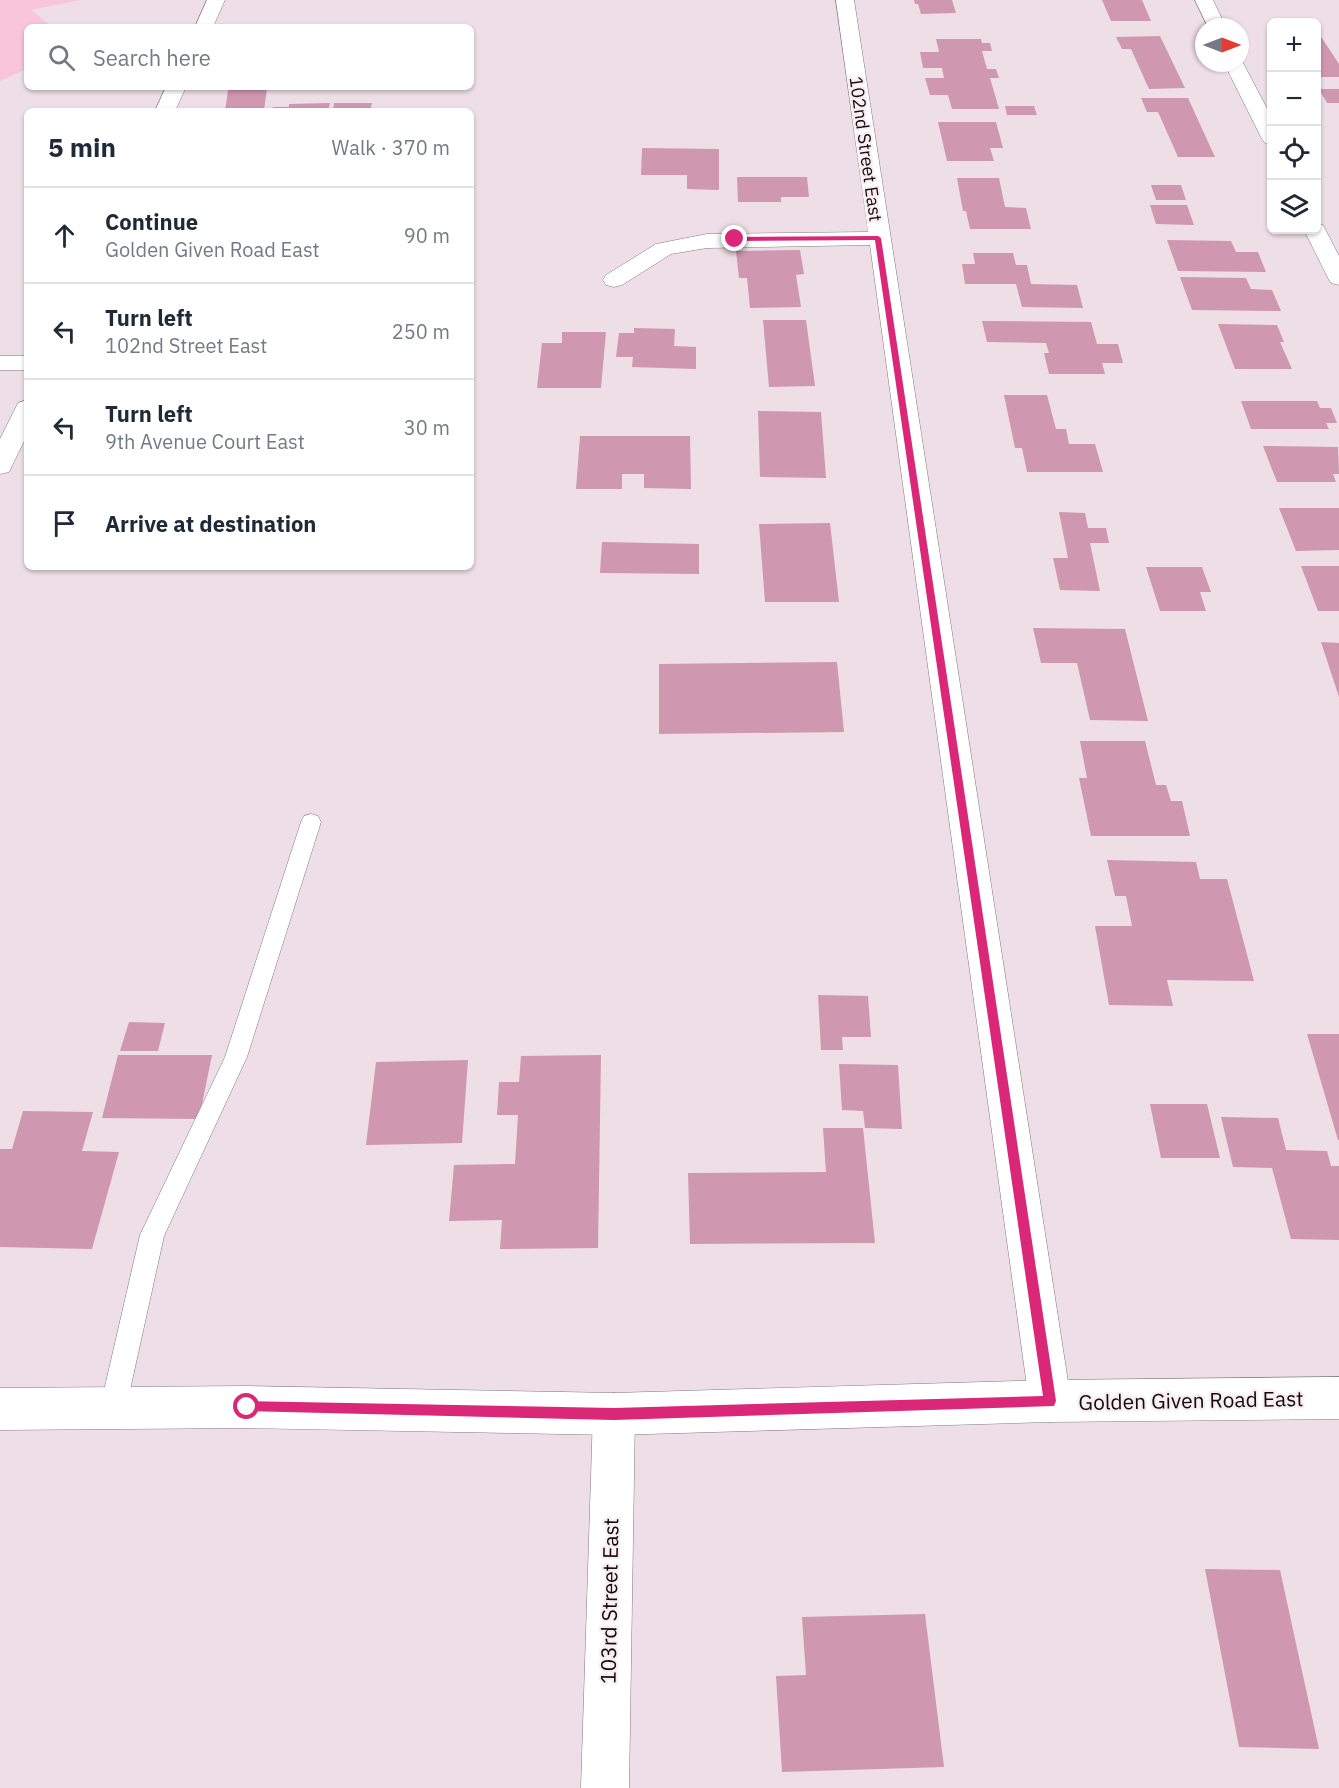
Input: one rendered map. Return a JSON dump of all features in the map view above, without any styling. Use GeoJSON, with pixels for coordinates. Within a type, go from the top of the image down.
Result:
{"type":"FeatureCollection","features":[{"type":"Feature","properties":{"kind":"street"},"geometry":{"type":"LineString","coordinates":[[205,24],[216,0]]}},
{"type":"Feature","properties":{"kind":"street","name":"102nd Street East"},"geometry":{"type":"LineString","coordinates":[[845,0],[878,238],[1050,1401]]}},
{"type":"Feature","properties":{"kind":"street"},"geometry":{"type":"LineString","coordinates":[[1204,0],[1213,18]]}},
{"type":"Feature","properties":{"kind":"street"},"geometry":{"type":"LineString","coordinates":[[1238,72],[1267,129]]}},
{"type":"Feature","properties":{"kind":"street"},"geometry":{"type":"LineString","coordinates":[[166,108],[175,90]]}},
{"type":"Feature","properties":{"kind":"street"},"geometry":{"type":"LineString","coordinates":[[1317,234],[1339,278]]}},
{"type":"Feature","properties":{"kind":"street"},"geometry":{"type":"LineString","coordinates":[[614,280],[664,249],[707,241],[878,238]]}},
{"type":"Feature","properties":{"kind":"street"},"geometry":{"type":"LineString","coordinates":[[0,363],[24,363]]}},
{"type":"Feature","properties":{"kind":"street"},"geometry":{"type":"LineString","coordinates":[[0,466],[24,414]]}},
{"type":"Feature","properties":{"kind":"street","name":"Golden Given Road East"},"geometry":{"type":"LineString","coordinates":[[0,1409],[247,1407],[614,1414],[1050,1401],[1339,1398]]}},
{"type":"Feature","properties":{"kind":"street","name":"103rd Street East"},"geometry":{"type":"LineString","coordinates":[[605,1788],[614,1414]]}},
{"type":"Feature","properties":{"kind":"lane"},"geometry":{"type":"LineString","coordinates":[[113,1408],[152,1235],[236,1058],[311,822]]}},
{"type":"Feature","properties":{"kind":"shaded area"},"geometry":{"type":"Polygon","coordinates":[[[0,0],[81,0],[31,10],[48,24],[24,24],[24,70],[0,81],[0,0]]]}},
{"type":"Feature","properties":{"kind":"building"},"geometry":{"type":"Polygon","coordinates":[[[914,0],[952,0],[956,13],[921,14],[914,0]]]}},
{"type":"Feature","properties":{"kind":"building"},"geometry":{"type":"Polygon","coordinates":[[[1102,0],[1142,0],[1151,21],[1111,21],[1102,0]]]}},
{"type":"Feature","properties":{"kind":"building"},"geometry":{"type":"Polygon","coordinates":[[[1160,36],[1185,88],[1149,89],[1131,49],[1122,49],[1116,37],[1160,36]]]}},
{"type":"Feature","properties":{"kind":"building"},"geometry":{"type":"Polygon","coordinates":[[[1321,37],[1339,64],[1339,77],[1321,77],[1321,37]]]}},
{"type":"Feature","properties":{"kind":"building"},"geometry":{"type":"Polygon","coordinates":[[[936,39],[981,39],[982,43],[990,43],[992,51],[982,51],[987,69],[996,69],[999,78],[990,78],[999,109],[952,109],[948,95],[930,95],[925,78],[944,78],[942,68],[923,68],[920,52],[939,52],[936,39]]]}},
{"type":"Feature","properties":{"kind":"building"},"geometry":{"type":"Polygon","coordinates":[[[1321,89],[1339,89],[1339,103],[1327,103],[1321,89]]]}},
{"type":"Feature","properties":{"kind":"building"},"geometry":{"type":"Polygon","coordinates":[[[228,90],[267,90],[264,108],[225,108],[228,90]]]}},
{"type":"Feature","properties":{"kind":"building"},"geometry":{"type":"Polygon","coordinates":[[[1141,98],[1188,98],[1215,157],[1178,157],[1158,112],[1147,112],[1141,98]]]}},
{"type":"Feature","properties":{"kind":"building"},"geometry":{"type":"Polygon","coordinates":[[[330,103],[329,108],[273,108],[289,107],[289,104],[330,103]]]}},
{"type":"Feature","properties":{"kind":"building"},"geometry":{"type":"Polygon","coordinates":[[[334,103],[372,103],[371,108],[333,108],[334,103]]]}},
{"type":"Feature","properties":{"kind":"building"},"geometry":{"type":"Polygon","coordinates":[[[1005,106],[1034,106],[1037,115],[1007,115],[1005,106]]]}},
{"type":"Feature","properties":{"kind":"building"},"geometry":{"type":"Polygon","coordinates":[[[938,122],[996,122],[1003,148],[990,148],[994,161],[947,161],[938,122]]]}},
{"type":"Feature","properties":{"kind":"building"},"geometry":{"type":"Polygon","coordinates":[[[642,148],[719,149],[719,190],[687,189],[687,175],[641,175],[642,148]]]}},
{"type":"Feature","properties":{"kind":"building"},"geometry":{"type":"Polygon","coordinates":[[[737,177],[807,177],[809,197],[781,197],[781,202],[738,202],[737,177]]]}},
{"type":"Feature","properties":{"kind":"building"},"geometry":{"type":"Polygon","coordinates":[[[957,178],[999,178],[1005,207],[1026,208],[1031,229],[970,229],[966,211],[963,211],[957,178]]]}},
{"type":"Feature","properties":{"kind":"building"},"geometry":{"type":"Polygon","coordinates":[[[1151,185],[1181,185],[1186,200],[1156,200],[1151,185]]]}},
{"type":"Feature","properties":{"kind":"building"},"geometry":{"type":"Polygon","coordinates":[[[1150,205],[1187,205],[1194,225],[1156,224],[1150,205]]]}},
{"type":"Feature","properties":{"kind":"building"},"geometry":{"type":"Polygon","coordinates":[[[1167,240],[1231,241],[1236,252],[1258,252],[1266,272],[1178,271],[1167,240]]]}},
{"type":"Feature","properties":{"kind":"building"},"geometry":{"type":"Polygon","coordinates":[[[800,250],[804,274],[796,275],[801,307],[750,308],[747,278],[739,278],[736,251],[800,250]]]}},
{"type":"Feature","properties":{"kind":"building"},"geometry":{"type":"Polygon","coordinates":[[[973,253],[1013,253],[1016,265],[1027,265],[1031,284],[1077,285],[1083,308],[1022,307],[1016,284],[965,284],[962,264],[975,264],[973,253]]]}},
{"type":"Feature","properties":{"kind":"building"},"geometry":{"type":"Polygon","coordinates":[[[1180,277],[1246,278],[1251,289],[1272,290],[1281,311],[1192,310],[1180,277]]]}},
{"type":"Feature","properties":{"kind":"building"},"geometry":{"type":"Polygon","coordinates":[[[763,320],[806,320],[815,386],[769,387],[763,320]]]}},
{"type":"Feature","properties":{"kind":"building"},"geometry":{"type":"Polygon","coordinates":[[[982,321],[1091,322],[1097,344],[1118,344],[1123,363],[1102,363],[1105,374],[1049,374],[1044,353],[1049,353],[1046,343],[987,342],[982,321]]]}},
{"type":"Feature","properties":{"kind":"building"},"geometry":{"type":"Polygon","coordinates":[[[1218,324],[1277,325],[1284,342],[1280,342],[1292,369],[1235,369],[1218,324]]]}},
{"type":"Feature","properties":{"kind":"building"},"geometry":{"type":"Polygon","coordinates":[[[634,328],[675,329],[674,346],[696,347],[696,369],[632,367],[633,357],[616,357],[619,333],[634,333],[634,328]]]}},
{"type":"Feature","properties":{"kind":"building"},"geometry":{"type":"Polygon","coordinates":[[[562,332],[606,332],[601,388],[537,388],[542,343],[562,343],[562,332]]]}},
{"type":"Feature","properties":{"kind":"building"},"geometry":{"type":"Polygon","coordinates":[[[1004,395],[1047,395],[1056,429],[1066,429],[1069,444],[1095,444],[1103,472],[1027,472],[1022,448],[1015,448],[1004,395]]]}},
{"type":"Feature","properties":{"kind":"building"},"geometry":{"type":"Polygon","coordinates":[[[1241,401],[1317,401],[1320,408],[1331,408],[1337,423],[1326,423],[1329,429],[1251,429],[1241,401]]]}},
{"type":"Feature","properties":{"kind":"building"},"geometry":{"type":"Polygon","coordinates":[[[758,411],[821,412],[826,478],[760,477],[758,411]]]}},
{"type":"Feature","properties":{"kind":"building"},"geometry":{"type":"Polygon","coordinates":[[[580,436],[690,436],[691,489],[644,488],[644,474],[622,474],[622,489],[576,489],[580,436]]]}},
{"type":"Feature","properties":{"kind":"building"},"geometry":{"type":"Polygon","coordinates":[[[1263,446],[1338,447],[1339,474],[1333,474],[1336,482],[1277,482],[1263,446]]]}},
{"type":"Feature","properties":{"kind":"building"},"geometry":{"type":"Polygon","coordinates":[[[1279,508],[1339,508],[1339,550],[1296,551],[1279,508]]]}},
{"type":"Feature","properties":{"kind":"building"},"geometry":{"type":"Polygon","coordinates":[[[1059,512],[1085,513],[1088,528],[1106,528],[1109,543],[1090,543],[1100,591],[1060,590],[1053,558],[1068,558],[1059,512]]]}},
{"type":"Feature","properties":{"kind":"building"},"geometry":{"type":"Polygon","coordinates":[[[830,523],[839,602],[765,602],[759,524],[830,523]]]}},
{"type":"Feature","properties":{"kind":"building"},"geometry":{"type":"Polygon","coordinates":[[[602,542],[699,544],[699,574],[600,573],[602,542]]]}},
{"type":"Feature","properties":{"kind":"building"},"geometry":{"type":"Polygon","coordinates":[[[1301,566],[1339,566],[1339,611],[1318,611],[1301,566]]]}},
{"type":"Feature","properties":{"kind":"building"},"geometry":{"type":"Polygon","coordinates":[[[1146,567],[1202,567],[1211,592],[1200,592],[1206,611],[1160,611],[1146,567]]]}},
{"type":"Feature","properties":{"kind":"building"},"geometry":{"type":"Polygon","coordinates":[[[1033,628],[1125,629],[1148,721],[1090,720],[1077,663],[1041,663],[1033,628]]]}},
{"type":"Feature","properties":{"kind":"building"},"geometry":{"type":"Polygon","coordinates":[[[1321,642],[1339,643],[1339,697],[1321,642]]]}},
{"type":"Feature","properties":{"kind":"building"},"geometry":{"type":"Polygon","coordinates":[[[837,662],[844,732],[659,734],[659,664],[837,662]]]}},
{"type":"Feature","properties":{"kind":"building"},"geometry":{"type":"Polygon","coordinates":[[[1080,741],[1145,741],[1156,785],[1166,785],[1171,801],[1182,801],[1190,836],[1091,836],[1079,778],[1087,778],[1080,741]]]}},
{"type":"Feature","properties":{"kind":"building"},"geometry":{"type":"Polygon","coordinates":[[[1107,860],[1196,862],[1200,879],[1227,879],[1254,981],[1167,980],[1173,1006],[1109,1005],[1095,926],[1132,926],[1126,896],[1115,896],[1107,860]]]}},
{"type":"Feature","properties":{"kind":"building"},"geometry":{"type":"Polygon","coordinates":[[[818,995],[868,996],[871,1037],[842,1037],[843,1050],[821,1050],[818,995]]]}},
{"type":"Feature","properties":{"kind":"building"},"geometry":{"type":"Polygon","coordinates":[[[129,1022],[165,1023],[158,1051],[120,1051],[129,1022]]]}},
{"type":"Feature","properties":{"kind":"building"},"geometry":{"type":"Polygon","coordinates":[[[1307,1034],[1339,1034],[1339,1140],[1338,1140],[1307,1034]]]}},
{"type":"Feature","properties":{"kind":"building"},"geometry":{"type":"Polygon","coordinates":[[[118,1055],[212,1055],[199,1119],[102,1118],[118,1055]]]}},
{"type":"Feature","properties":{"kind":"building"},"geometry":{"type":"Polygon","coordinates":[[[601,1055],[598,1248],[500,1249],[502,1220],[449,1221],[454,1165],[515,1164],[518,1115],[497,1115],[499,1082],[519,1082],[521,1056],[601,1055]]]}},
{"type":"Feature","properties":{"kind":"building"},"geometry":{"type":"Polygon","coordinates":[[[468,1060],[462,1143],[366,1145],[376,1062],[468,1060]]]}},
{"type":"Feature","properties":{"kind":"building"},"geometry":{"type":"Polygon","coordinates":[[[839,1064],[898,1065],[902,1129],[865,1128],[863,1111],[842,1110],[839,1064]]]}},
{"type":"Feature","properties":{"kind":"building"},"geometry":{"type":"Polygon","coordinates":[[[1150,1104],[1207,1104],[1220,1158],[1161,1158],[1150,1104]]]}},
{"type":"Feature","properties":{"kind":"building"},"geometry":{"type":"Polygon","coordinates":[[[23,1111],[93,1112],[82,1151],[119,1152],[92,1249],[0,1247],[0,1149],[12,1149],[23,1111]]]}},
{"type":"Feature","properties":{"kind":"building"},"geometry":{"type":"Polygon","coordinates":[[[1221,1117],[1278,1118],[1286,1150],[1327,1151],[1331,1166],[1339,1166],[1339,1240],[1291,1239],[1272,1168],[1233,1167],[1221,1117]]]}},
{"type":"Feature","properties":{"kind":"building"},"geometry":{"type":"Polygon","coordinates":[[[823,1128],[863,1128],[875,1243],[690,1244],[688,1173],[826,1172],[823,1128]]]}},
{"type":"Feature","properties":{"kind":"building"},"geometry":{"type":"Polygon","coordinates":[[[1205,1569],[1280,1570],[1319,1749],[1239,1747],[1205,1569]]]}},
{"type":"Feature","properties":{"kind":"building"},"geometry":{"type":"Polygon","coordinates":[[[925,1614],[944,1767],[782,1772],[776,1676],[806,1675],[802,1617],[925,1614]]]}},
{"type":"Feature","properties":{"kind":"route"},"geometry":{"type":"LineString","coordinates":[[247,1407],[614,1414],[1050,1401],[878,238],[735,239]]}}]}
